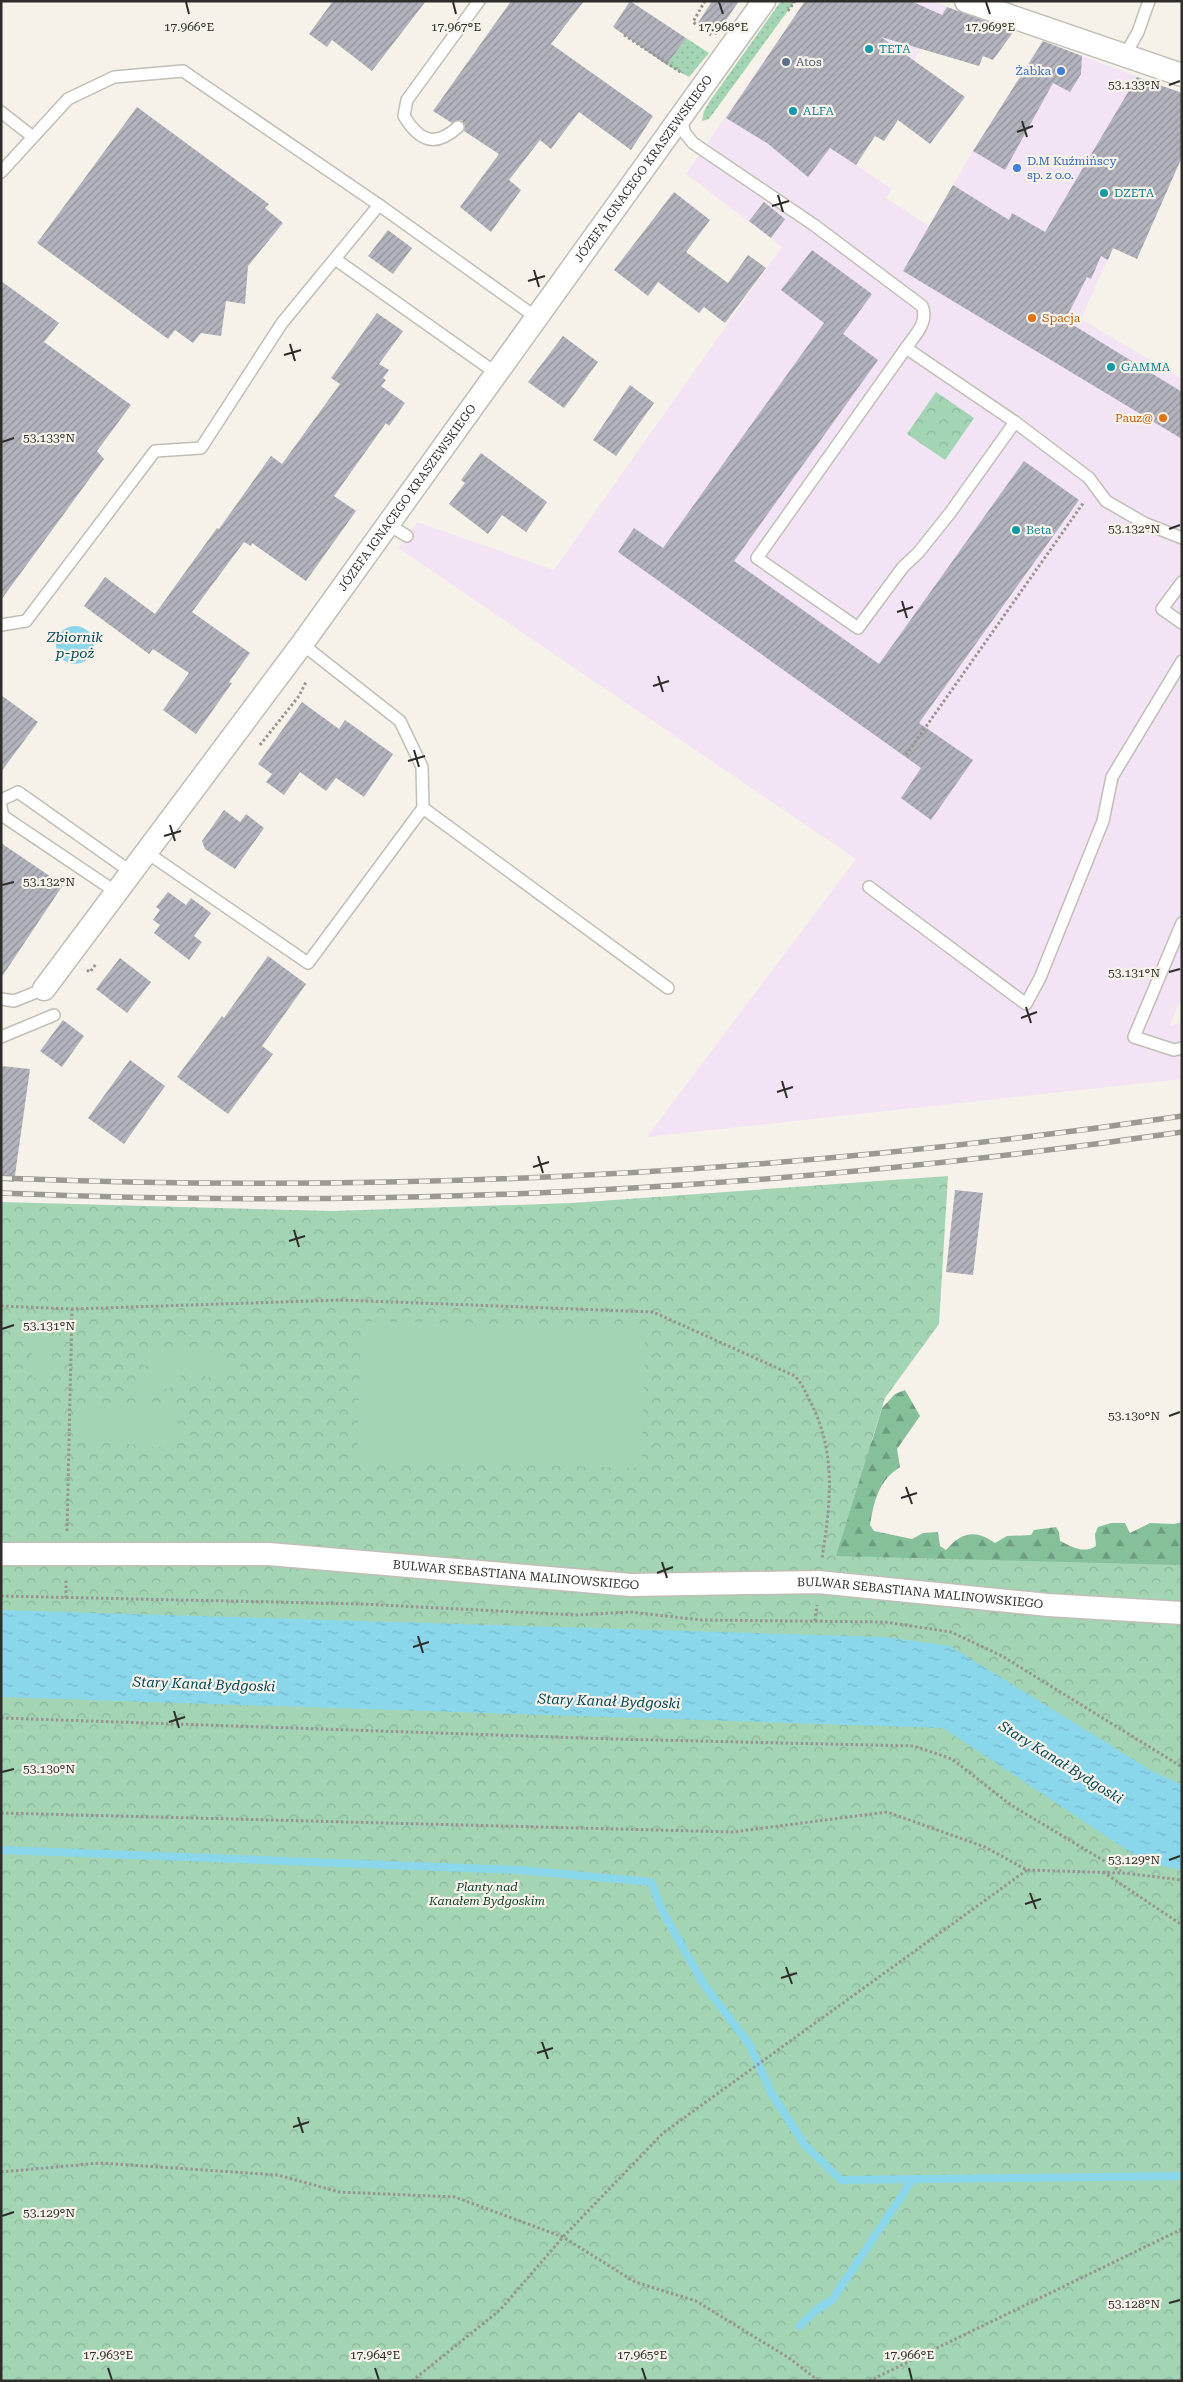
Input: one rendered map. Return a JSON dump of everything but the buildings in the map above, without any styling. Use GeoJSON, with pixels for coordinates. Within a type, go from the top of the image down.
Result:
{"type":"FeatureCollection","features":[{"type":"Feature","properties":{"kind":"street","name":"JÓZEFA IGNACEGO KRASZEWSKIEGO"},"geometry":{"type":"LineString","coordinates":[[44,989],[302,644],[764,1]]}},
{"type":"Feature","properties":{"kind":"street"},"geometry":{"type":"LineString","coordinates":[[966,1],[1182,75]]}},
{"type":"Feature","properties":{"kind":"street","name":"BULWAR SEBASTIANA MALINOWSKIEGO"},"geometry":{"type":"LineString","coordinates":[[1,1554],[268,1554],[631,1585],[818,1582],[1048,1605],[1182,1613]]}},
{"type":"Feature","properties":{"kind":"lane"},"geometry":{"type":"LineString","coordinates":[[458,127],[445,136],[428,140],[413,132],[404,116],[407,100],[479,1]]}},
{"type":"Feature","properties":{"kind":"lane"},"geometry":{"type":"LineString","coordinates":[[1125,55],[1138,32],[1149,1]]}},
{"type":"Feature","properties":{"kind":"lane"},"geometry":{"type":"LineString","coordinates":[[1,172],[68,100],[114,77],[183,70],[379,205],[537,318]]}},
{"type":"Feature","properties":{"kind":"lane"},"geometry":{"type":"LineString","coordinates":[[1,112],[33,137]]}},
{"type":"Feature","properties":{"kind":"lane"},"geometry":{"type":"LineString","coordinates":[[680,120],[685,133],[694,143],[814,225],[922,306],[926,314],[924,322],[906,348],[757,558],[858,628],[902,567],[918,553],[956,506],[1016,422]]}},
{"type":"Feature","properties":{"kind":"lane"},"geometry":{"type":"LineString","coordinates":[[1,625],[26,621],[155,451],[201,448],[282,323],[379,205]]}},
{"type":"Feature","properties":{"kind":"lane"},"geometry":{"type":"LineString","coordinates":[[334,259],[496,373]]}},
{"type":"Feature","properties":{"kind":"lane"},"geometry":{"type":"LineString","coordinates":[[906,348],[1016,422],[1089,478],[1106,501],[1144,523],[1182,538]]}},
{"type":"Feature","properties":{"kind":"lane"},"geometry":{"type":"LineString","coordinates":[[387,524],[407,536]]}},
{"type":"Feature","properties":{"kind":"lane"},"geometry":{"type":"LineString","coordinates":[[1182,582],[1162,609],[1182,623]]}},
{"type":"Feature","properties":{"kind":"lane"},"geometry":{"type":"LineString","coordinates":[[146,852],[308,963],[423,808],[422,767],[400,721],[302,644]]}},
{"type":"Feature","properties":{"kind":"lane"},"geometry":{"type":"LineString","coordinates":[[869,887],[1026,1004],[1040,978],[1103,821],[1112,777],[1182,661]]}},
{"type":"Feature","properties":{"kind":"lane"},"geometry":{"type":"LineString","coordinates":[[1,800],[18,792],[131,872]]}},
{"type":"Feature","properties":{"kind":"lane"},"geometry":{"type":"LineString","coordinates":[[1,807],[3,816],[116,892]]}},
{"type":"Feature","properties":{"kind":"lane"},"geometry":{"type":"LineString","coordinates":[[423,808],[668,988]]}},
{"type":"Feature","properties":{"kind":"lane"},"geometry":{"type":"LineString","coordinates":[[1182,923],[1134,1037],[1174,1050],[1182,1048]]}},
{"type":"Feature","properties":{"kind":"lane"},"geometry":{"type":"LineString","coordinates":[[1,999],[14,1001],[44,989]]}},
{"type":"Feature","properties":{"kind":"lane"},"geometry":{"type":"LineString","coordinates":[[1,1037],[54,1015]]}},
{"type":"Feature","properties":{"kind":"path"},"geometry":{"type":"LineString","coordinates":[[705,1],[693,22],[718,39]]}},
{"type":"Feature","properties":{"kind":"path"},"geometry":{"type":"LineString","coordinates":[[624,35],[667,65],[689,77]]}},
{"type":"Feature","properties":{"kind":"path"},"geometry":{"type":"LineString","coordinates":[[906,755],[1085,500]]}},
{"type":"Feature","properties":{"kind":"path"},"geometry":{"type":"LineString","coordinates":[[1,1306],[72,1310],[342,1300],[653,1312],[794,1376],[801,1383],[820,1423],[828,1459],[830,1503],[818,1582],[815,1621]]}},
{"type":"Feature","properties":{"kind":"path"},"geometry":{"type":"LineString","coordinates":[[66,1598],[72,1310]]}},
{"type":"Feature","properties":{"kind":"path"},"geometry":{"type":"LineString","coordinates":[[1,1596],[362,1604],[576,1615],[630,1612],[702,1620],[886,1622],[951,1632],[1002,1656],[1182,1767]]}},
{"type":"Feature","properties":{"kind":"path"},"geometry":{"type":"LineString","coordinates":[[1,1718],[613,1739],[914,1746],[952,1759],[1011,1805],[1123,1873]]}},
{"type":"Feature","properties":{"kind":"path"},"geometry":{"type":"LineString","coordinates":[[1,1813],[733,1832],[887,1812],[985,1846],[1027,1870],[1123,1873],[1182,1880]]}},
{"type":"Feature","properties":{"kind":"path"},"geometry":{"type":"LineString","coordinates":[[412,2381],[500,2310],[563,2237],[663,2133],[1027,1870]]}},
{"type":"Feature","properties":{"kind":"path"},"geometry":{"type":"LineString","coordinates":[[1102,1872],[1182,1925]]}},
{"type":"Feature","properties":{"kind":"path"},"geometry":{"type":"LineString","coordinates":[[1,2172],[100,2163],[278,2175],[340,2192],[455,2197],[563,2237],[635,2282],[696,2301],[789,2358],[819,2381]]}},
{"type":"Feature","properties":{"kind":"path"},"geometry":{"type":"LineString","coordinates":[[869,2381],[1182,2229]]}},
{"type":"Feature","properties":{"kind":"shaded area"},"geometry":{"type":"Polygon","coordinates":[[[805,1],[933,1],[947,7],[903,78],[846,158],[892,189],[886,198],[929,226],[973,151],[1042,41],[1182,93],[1081,319],[1182,379],[1182,996],[1170,1025],[1182,1023],[1182,1079],[647,1137],[856,859],[398,548],[417,522],[554,570],[782,247],[686,174],[805,1]]]}},
{"type":"Feature","properties":{"kind":"green space"},"geometry":{"type":"Polygon","coordinates":[[[781,1],[795,1],[709,119],[702,121],[704,111],[710,101],[781,1]]]}},
{"type":"Feature","properties":{"kind":"green space"},"geometry":{"type":"Polygon","coordinates":[[[686,38],[709,53],[689,77],[667,65],[686,38]]]}},
{"type":"Feature","properties":{"kind":"green space"},"geometry":{"type":"Polygon","coordinates":[[[936,392],[974,418],[945,460],[907,434],[936,392]]]}},
{"type":"Feature","properties":{"kind":"green space","name":"Planty nad Kanałem Bydgoskim"},"geometry":{"type":"Polygon","coordinates":[[[948,1176],[939,1324],[885,1398],[836,1556],[1182,1565],[1182,2381],[1,2381],[1,1202],[332,1211],[572,1203],[948,1176]]]}},
{"type":"Feature","properties":{"kind":"green space"},"geometry":{"type":"Polygon","coordinates":[[[15,1318],[43,1336],[47,1342],[50,1357],[50,1382],[32,1377],[33,1362],[31,1352],[25,1344],[12,1336],[15,1318]]]}},
{"type":"Feature","properties":{"kind":"green space"},"geometry":{"type":"Polygon","coordinates":[[[361,1321],[645,1327],[642,1468],[357,1461],[361,1321]]]}},
{"type":"Feature","properties":{"kind":"green space"},"geometry":{"type":"Polygon","coordinates":[[[193,1346],[208,1349],[245,1369],[241,1376],[221,1377],[212,1375],[207,1378],[195,1369],[179,1367],[176,1370],[183,1380],[179,1386],[139,1394],[138,1384],[159,1373],[163,1366],[157,1364],[153,1368],[138,1363],[146,1352],[177,1351],[193,1346]]]}},
{"type":"Feature","properties":{"kind":"green space"},"geometry":{"type":"Polygon","coordinates":[[[905,1390],[920,1416],[897,1449],[900,1467],[887,1479],[878,1493],[870,1525],[874,1531],[912,1539],[923,1533],[938,1532],[940,1546],[946,1550],[957,1539],[969,1534],[981,1536],[995,1543],[1007,1536],[1031,1535],[1034,1530],[1056,1527],[1059,1532],[1060,1541],[1082,1550],[1096,1546],[1095,1534],[1098,1527],[1111,1523],[1125,1523],[1130,1533],[1150,1523],[1174,1524],[1182,1522],[1182,1605],[838,1578],[818,1542],[872,1441],[882,1408],[895,1394],[905,1390]]]}},
{"type":"Feature","properties":{"kind":"green space"},"geometry":{"type":"Polygon","coordinates":[[[142,1402],[169,1406],[185,1415],[176,1422],[183,1428],[188,1429],[192,1439],[161,1447],[150,1447],[81,1438],[77,1427],[76,1406],[87,1403],[115,1408],[142,1402]]]}},
{"type":"Feature","properties":{"kind":"water","name":"Zbiornik p-poż"},"geometry":{"type":"Polygon","coordinates":[[[75,626],[88,632],[94,645],[88,658],[75,664],[62,658],[56,645],[62,632],[75,626]]]}},
{"type":"Feature","properties":{"kind":"water","name":"Stary Kanał Bydgoski"},"geometry":{"type":"Polygon","coordinates":[[[1,1610],[885,1637],[950,1646],[1152,1771],[1182,1785],[1182,1870],[1145,1862],[943,1728],[1,1697],[1,1610]]]}},
{"type":"Feature","properties":{"kind":"waterway"},"geometry":{"type":"LineString","coordinates":[[1,1850],[519,1870],[651,1882],[663,1912],[703,1983],[749,2044],[772,2094],[804,2144],[841,2180],[1182,2176]]}},
{"type":"Feature","properties":{"kind":"waterway"},"geometry":{"type":"LineString","coordinates":[[800,2326],[816,2310],[832,2300],[913,2179]]}},
{"type":"Feature","properties":{"kind":"railway"},"geometry":{"type":"LineString","coordinates":[[1,1178],[297,1183],[445,1181],[593,1175],[741,1165],[888,1152],[1035,1136],[1182,1116]]}},
{"type":"Feature","properties":{"kind":"railway"},"geometry":{"type":"LineString","coordinates":[[1,1193],[149,1198],[297,1199],[593,1190],[741,1181],[888,1168],[1035,1152],[1182,1132]]}},
{"type":"Feature","properties":{"kind":"place","name":"TETA"},"geometry":{"type":"Point","coordinates":[869,49]}},
{"type":"Feature","properties":{"kind":"place","name":"Atos"},"geometry":{"type":"Point","coordinates":[786,62]}},
{"type":"Feature","properties":{"kind":"place","name":"Żabka"},"geometry":{"type":"Point","coordinates":[1061,71]}},
{"type":"Feature","properties":{"kind":"place","name":"ALFA"},"geometry":{"type":"Point","coordinates":[793,111]}},
{"type":"Feature","properties":{"kind":"place","name":"D.M Kuźmińscy sp. z o.o."},"geometry":{"type":"Point","coordinates":[1017,168]}},
{"type":"Feature","properties":{"kind":"place","name":"DZETA"},"geometry":{"type":"Point","coordinates":[1104,193]}},
{"type":"Feature","properties":{"kind":"place","name":"Spacja"},"geometry":{"type":"Point","coordinates":[1032,318]}},
{"type":"Feature","properties":{"kind":"place","name":"GAMMA"},"geometry":{"type":"Point","coordinates":[1111,367]}},
{"type":"Feature","properties":{"kind":"place","name":"Pauz@"},"geometry":{"type":"Point","coordinates":[1163,418]}},
{"type":"Feature","properties":{"kind":"place","name":"Beta"},"geometry":{"type":"Point","coordinates":[1016,530]}}]}
